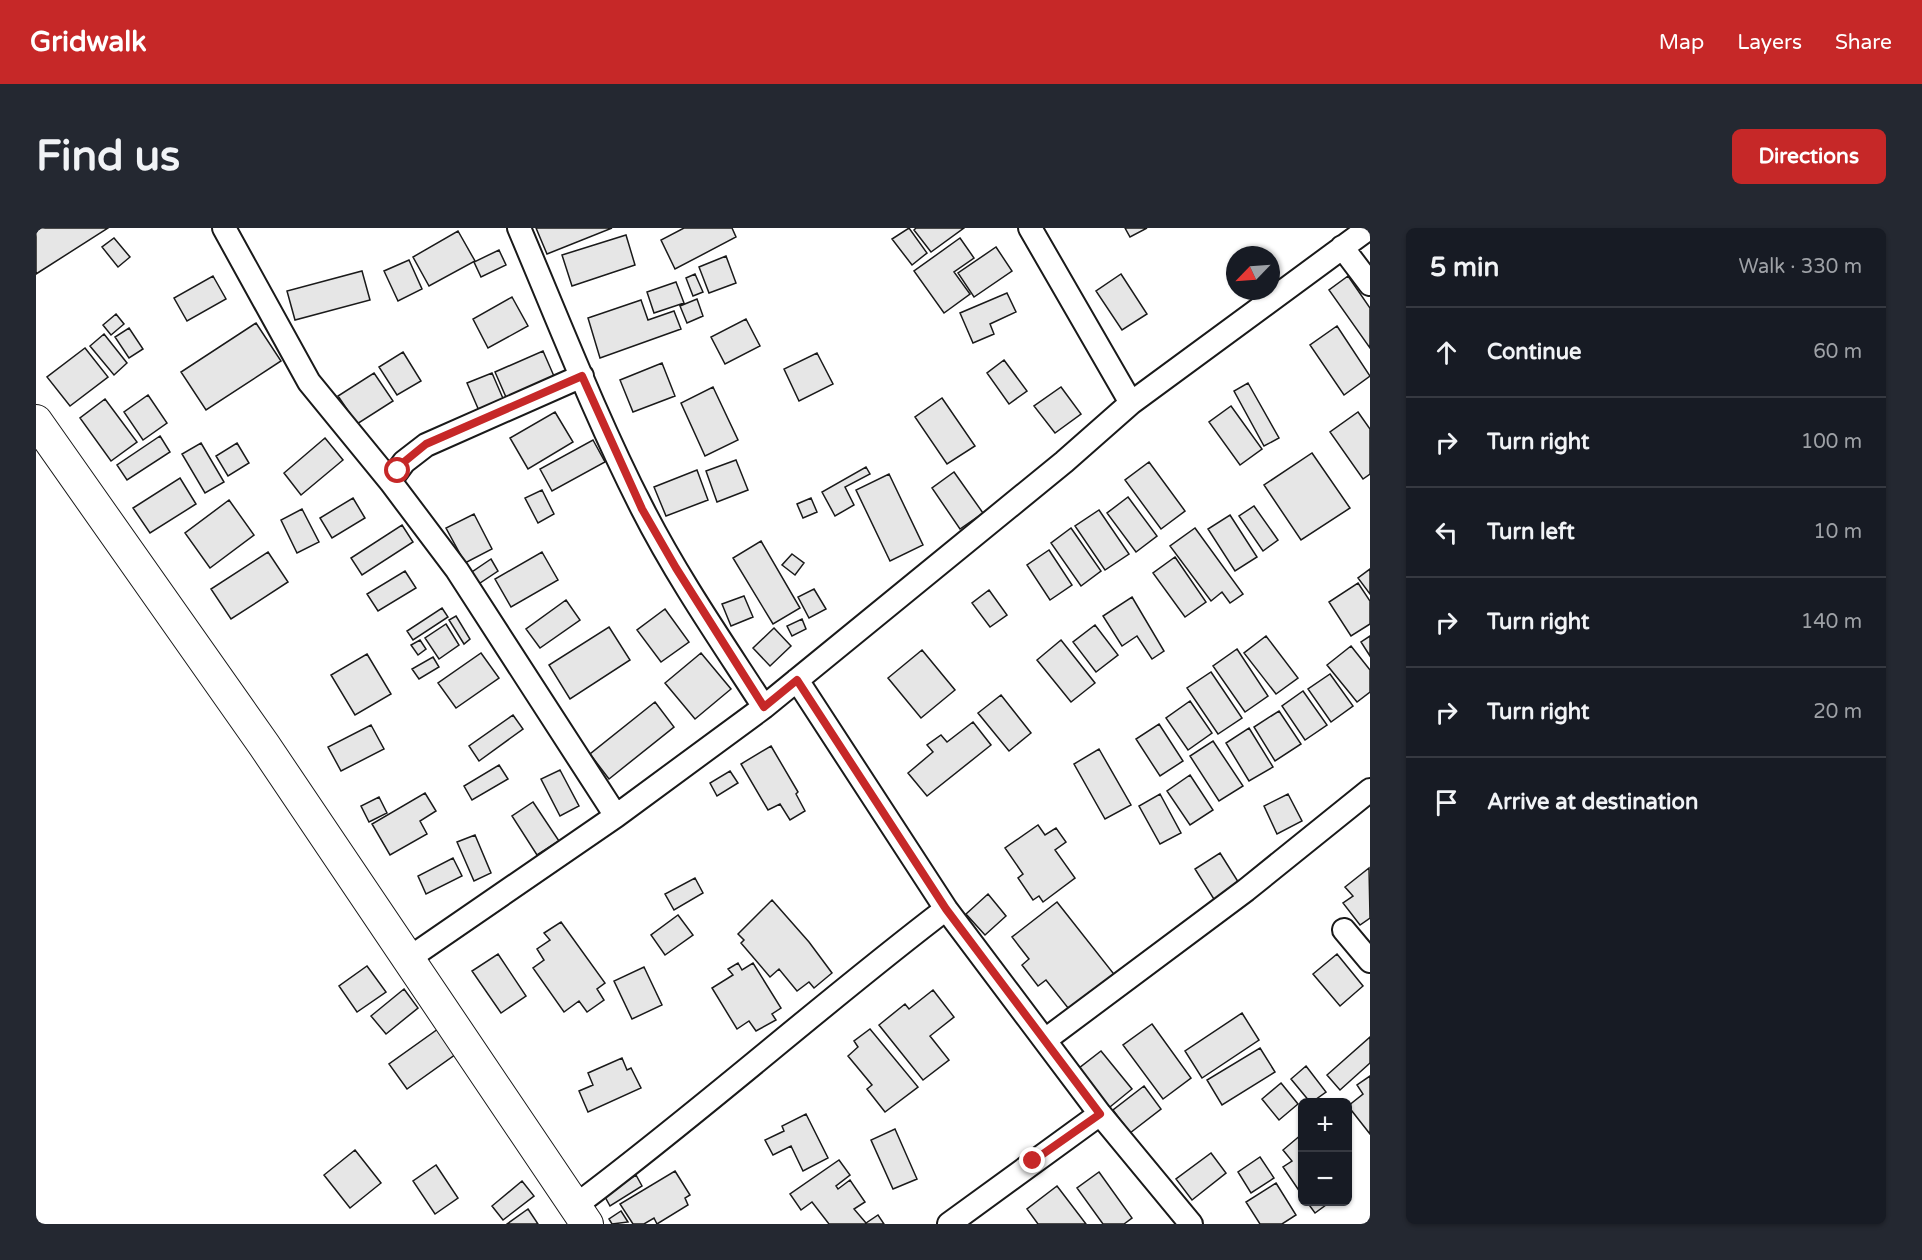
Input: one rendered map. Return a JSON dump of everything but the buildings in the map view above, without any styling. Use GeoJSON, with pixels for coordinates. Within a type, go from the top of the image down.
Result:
{"type":"FeatureCollection","features":[{"type":"Feature","properties":{"kind":"street"},"geometry":{"type":"LineString","coordinates":[[224,228],[309,382],[390,481],[457,570],[616,816]]}},
{"type":"Feature","properties":{"kind":"street"},"geometry":{"type":"LineString","coordinates":[[519,228],[642,509],[676,568],[764,707]]}},
{"type":"Feature","properties":{"kind":"street"},"geometry":{"type":"LineString","coordinates":[[1030,228],[1131,403]]}},
{"type":"Feature","properties":{"kind":"street"},"geometry":{"type":"LineString","coordinates":[[408,959],[616,816],[764,707],[1064,462],[1131,403],[1369,228]]}},
{"type":"Feature","properties":{"kind":"street"},"geometry":{"type":"LineString","coordinates":[[1342,247],[1370,284]]}},
{"type":"Feature","properties":{"kind":"street"},"geometry":{"type":"LineString","coordinates":[[390,481],[404,462],[426,444],[582,376]]}},
{"type":"Feature","properties":{"kind":"street"},"geometry":{"type":"LineString","coordinates":[[36,421],[264,745],[581,1215],[646,1153],[855,979],[946,909]]}},
{"type":"Feature","properties":{"kind":"street"},"geometry":{"type":"LineString","coordinates":[[797,680],[946,909],[1100,1114],[1191,1224]]}},
{"type":"Feature","properties":{"kind":"street"},"geometry":{"type":"LineString","coordinates":[[1045,1040],[1246,890],[1370,790]]}},
{"type":"Feature","properties":{"kind":"street"},"geometry":{"type":"LineString","coordinates":[[1344,930],[1370,962]]}},
{"type":"Feature","properties":{"kind":"street"},"geometry":{"type":"LineString","coordinates":[[949,1224],[1100,1114]]}},
{"type":"Feature","properties":{"kind":"route"},"geometry":{"type":"LineString","coordinates":[[398,471],[404,462],[426,444],[582,376],[642,509],[676,568],[764,707],[797,680],[946,909],[1100,1114],[1033,1161]]}}]}
